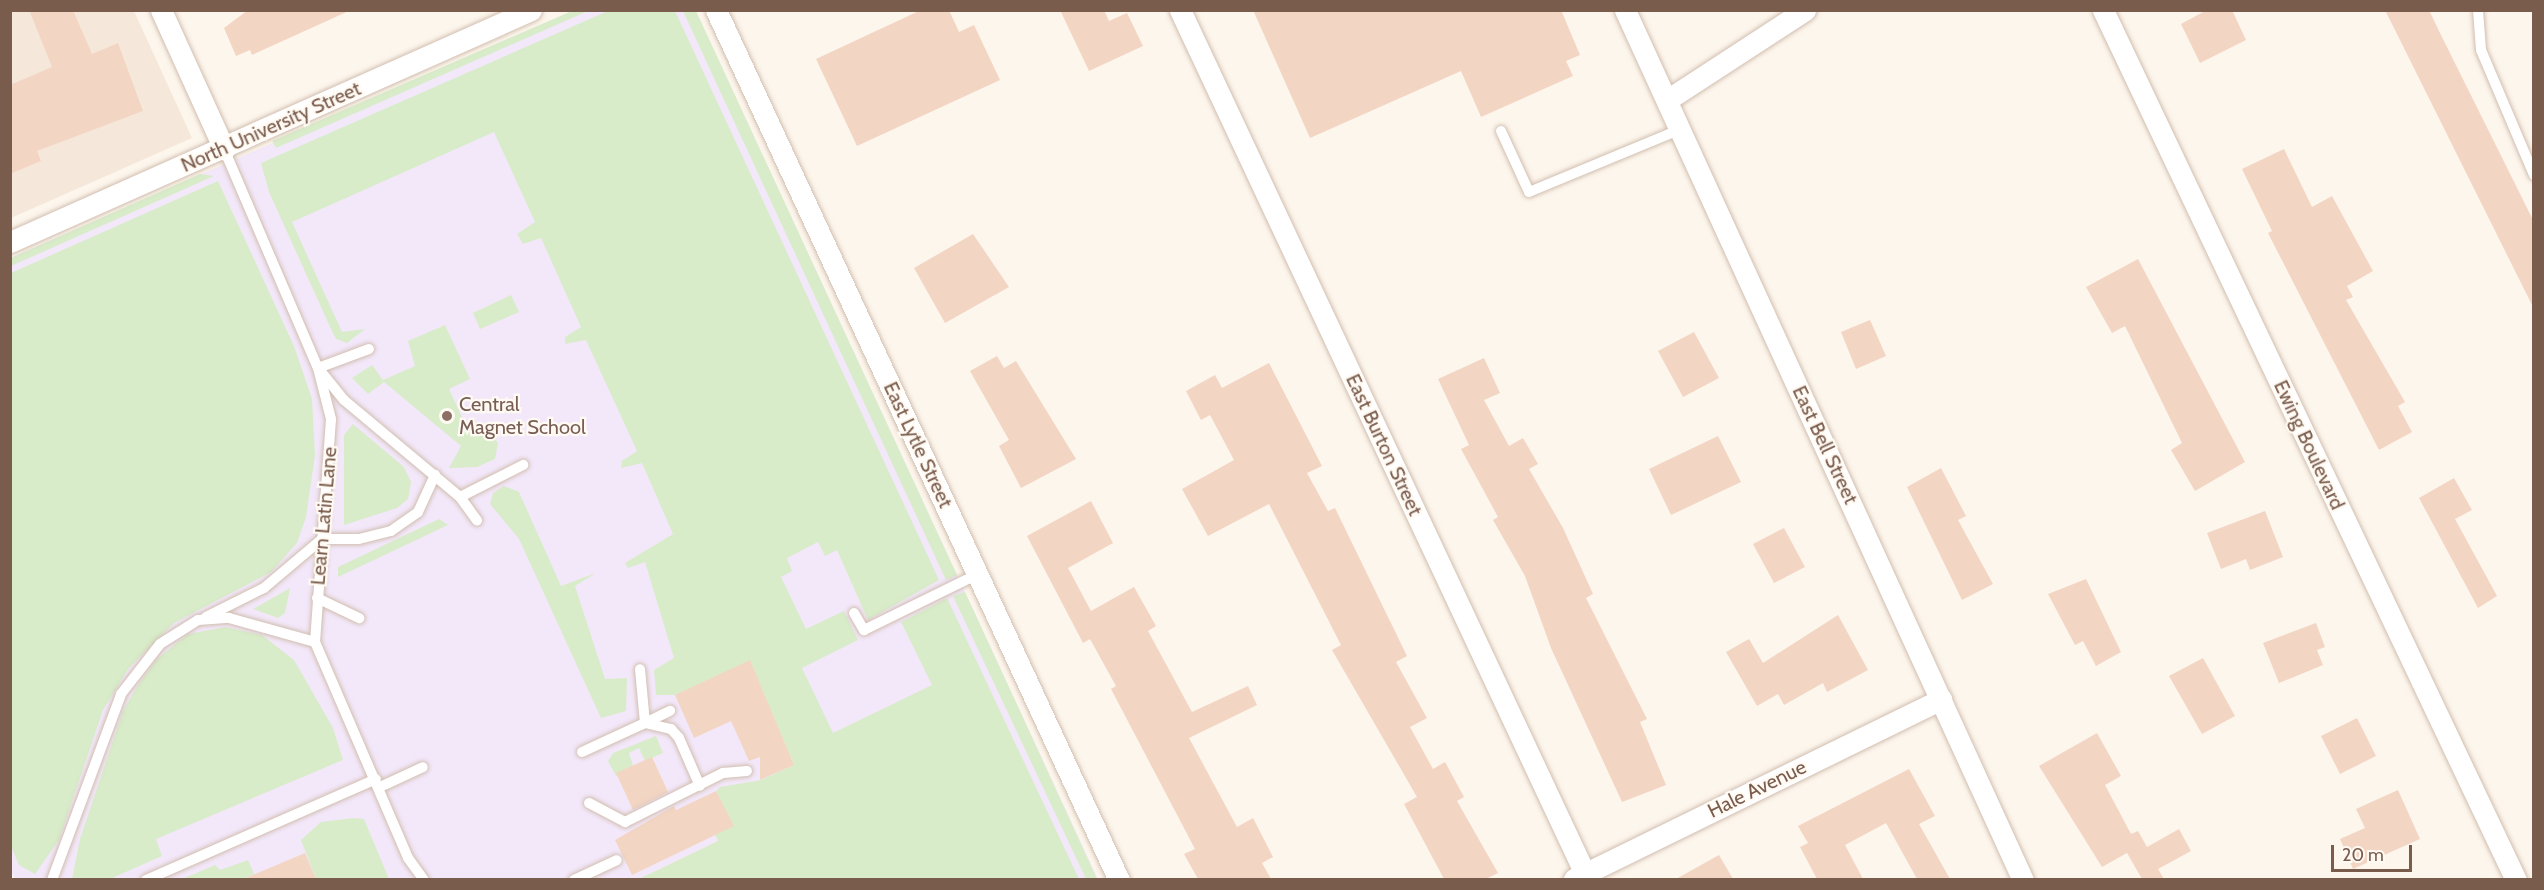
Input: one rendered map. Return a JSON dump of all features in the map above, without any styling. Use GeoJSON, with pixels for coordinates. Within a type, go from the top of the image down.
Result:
{"type":"FeatureCollection","features":[{"type":"Feature","properties":{"kind":"street"},"geometry":{"type":"LineString","coordinates":[[161,10],[224,149]]}},
{"type":"Feature","properties":{"kind":"street","name":"North University Street"},"geometry":{"type":"LineString","coordinates":[[10,242],[224,149],[531,10]]}},
{"type":"Feature","properties":{"kind":"street","name":"East Lytle Street"},"geometry":{"type":"LineString","coordinates":[[716,10],[1119,879]]}},
{"type":"Feature","properties":{"kind":"street","name":"East Burton Street"},"geometry":{"type":"LineString","coordinates":[[1180,10],[1583,877]]}},
{"type":"Feature","properties":{"kind":"street","name":"East Bell Street"},"geometry":{"type":"LineString","coordinates":[[1626,10],[2023,879]]}},
{"type":"Feature","properties":{"kind":"street"},"geometry":{"type":"LineString","coordinates":[[1668,100],[1805,10]]}},
{"type":"Feature","properties":{"kind":"street","name":"Ewing Boulevard"},"geometry":{"type":"LineString","coordinates":[[2103,10],[2516,879]]}},
{"type":"Feature","properties":{"kind":"street","name":"Hale Avenue"},"geometry":{"type":"LineString","coordinates":[[1583,877],[1941,699]]}},
{"type":"Feature","properties":{"kind":"lane"},"geometry":{"type":"LineString","coordinates":[[2478,10],[2481,50],[2534,175]]}},
{"type":"Feature","properties":{"kind":"lane"},"geometry":{"type":"LineString","coordinates":[[1501,131],[1529,192],[1681,129]]}},
{"type":"Feature","properties":{"kind":"lane","name":"Learn Latin Lane"},"geometry":{"type":"LineString","coordinates":[[224,149],[318,368],[331,419],[315,642],[378,783],[408,858],[424,879]]}},
{"type":"Feature","properties":{"kind":"lane"},"geometry":{"type":"LineString","coordinates":[[369,349],[318,368],[344,400],[460,497],[477,520]]}},
{"type":"Feature","properties":{"kind":"lane"},"geometry":{"type":"LineString","coordinates":[[460,497],[524,465]]}},
{"type":"Feature","properties":{"kind":"lane"},"geometry":{"type":"LineString","coordinates":[[52,879],[121,694],[160,644],[198,620],[264,588],[322,539],[359,539],[392,531],[418,512],[435,475]]}},
{"type":"Feature","properties":{"kind":"lane"},"geometry":{"type":"LineString","coordinates":[[855,613],[864,630],[978,574]]}},
{"type":"Feature","properties":{"kind":"lane"},"geometry":{"type":"LineString","coordinates":[[317,598],[359,618]]}},
{"type":"Feature","properties":{"kind":"lane"},"geometry":{"type":"LineString","coordinates":[[198,620],[249,621],[315,642]]}},
{"type":"Feature","properties":{"kind":"lane"},"geometry":{"type":"LineString","coordinates":[[640,669],[645,723]]}},
{"type":"Feature","properties":{"kind":"lane"},"geometry":{"type":"LineString","coordinates":[[582,752],[670,711]]}},
{"type":"Feature","properties":{"kind":"lane"},"geometry":{"type":"LineString","coordinates":[[645,723],[670,729],[679,738],[700,786]]}},
{"type":"Feature","properties":{"kind":"lane"},"geometry":{"type":"LineString","coordinates":[[146,879],[378,783],[423,767]]}},
{"type":"Feature","properties":{"kind":"lane"},"geometry":{"type":"LineString","coordinates":[[589,803],[625,822],[723,773],[747,771]]}},
{"type":"Feature","properties":{"kind":"lane"},"geometry":{"type":"LineString","coordinates":[[574,879],[617,860]]}},
{"type":"Feature","properties":{"kind":"shaded area"},"geometry":{"type":"Polygon","coordinates":[[[10,11],[134,11],[192,138],[11,218],[10,11]]]}},
{"type":"Feature","properties":{"kind":"shaded area","name":"Central Magnet School"},"geometry":{"type":"Polygon","coordinates":[[[574,11],[696,11],[1098,879],[15,879],[10,869],[10,258],[574,11]]]}},
{"type":"Feature","properties":{"kind":"green space"},"geometry":{"type":"Polygon","coordinates":[[[574,10],[588,11],[276,148],[272,141],[574,10]]]}},
{"type":"Feature","properties":{"kind":"green space"},"geometry":{"type":"Polygon","coordinates":[[[608,11],[675,11],[939,580],[868,620],[837,550],[825,556],[818,542],[787,558],[792,571],[781,577],[806,629],[844,611],[858,640],[802,668],[833,733],[932,685],[901,622],[947,598],[1079,879],[639,879],[718,841],[715,834],[733,826],[716,791],[720,787],[761,780],[794,765],[750,661],[675,695],[656,695],[654,670],[674,658],[645,562],[628,568],[625,563],[673,534],[642,463],[621,468],[622,461],[637,451],[586,340],[565,344],[565,337],[581,327],[541,238],[523,244],[517,234],[535,222],[494,132],[292,222],[342,332],[365,329],[347,343],[336,339],[269,192],[261,163],[608,11]]]}},
{"type":"Feature","properties":{"kind":"green space"},"geometry":{"type":"Polygon","coordinates":[[[683,11],[696,11],[957,575],[946,580],[683,11]]]}},
{"type":"Feature","properties":{"kind":"green space"},"geometry":{"type":"Polygon","coordinates":[[[200,174],[214,176],[11,266],[11,258],[200,174]]]}},
{"type":"Feature","properties":{"kind":"green space"},"geometry":{"type":"Polygon","coordinates":[[[218,181],[294,346],[312,399],[315,455],[306,517],[297,543],[271,572],[174,623],[128,669],[103,710],[59,840],[35,874],[19,865],[10,844],[11,273],[218,181]]]}},
{"type":"Feature","properties":{"kind":"green space"},"geometry":{"type":"Polygon","coordinates":[[[511,295],[519,312],[480,329],[473,313],[511,295]]]}},
{"type":"Feature","properties":{"kind":"green space"},"geometry":{"type":"Polygon","coordinates":[[[445,325],[470,379],[449,389],[467,428],[484,423],[498,443],[495,459],[477,467],[449,468],[461,446],[384,382],[368,394],[352,378],[372,365],[383,380],[415,366],[408,341],[445,325]]]}},
{"type":"Feature","properties":{"kind":"green space"},"geometry":{"type":"Polygon","coordinates":[[[353,424],[404,467],[411,482],[408,499],[397,508],[344,525],[344,435],[353,424]]]}},
{"type":"Feature","properties":{"kind":"green space"},"geometry":{"type":"Polygon","coordinates":[[[504,486],[519,492],[561,586],[596,573],[575,586],[605,679],[627,678],[626,711],[601,718],[519,539],[490,504],[493,493],[504,486]]]}},
{"type":"Feature","properties":{"kind":"green space"},"geometry":{"type":"Polygon","coordinates":[[[439,519],[448,525],[338,577],[338,567],[439,519]]]}},
{"type":"Feature","properties":{"kind":"green space"},"geometry":{"type":"Polygon","coordinates":[[[290,588],[285,613],[278,618],[253,609],[290,588]]]}},
{"type":"Feature","properties":{"kind":"green space"},"geometry":{"type":"Polygon","coordinates":[[[965,592],[1097,879],[1086,879],[953,596],[965,592]]]}},
{"type":"Feature","properties":{"kind":"green space"},"geometry":{"type":"Polygon","coordinates":[[[226,627],[262,635],[294,660],[333,728],[343,760],[156,839],[162,856],[110,879],[72,879],[80,839],[123,711],[138,685],[157,659],[188,634],[226,627]]]}},
{"type":"Feature","properties":{"kind":"green space"},"geometry":{"type":"Polygon","coordinates":[[[656,736],[663,753],[645,761],[639,748],[629,753],[633,765],[616,776],[608,761],[613,753],[656,736]]]}},
{"type":"Feature","properties":{"kind":"green space"},"geometry":{"type":"Polygon","coordinates":[[[364,819],[389,879],[316,879],[301,840],[321,822],[364,819]]]}},
{"type":"Feature","properties":{"kind":"green space"},"geometry":{"type":"Polygon","coordinates":[[[248,860],[254,874],[242,879],[180,880],[215,865],[220,870],[248,860]]]}},
{"type":"Feature","properties":{"kind":"building"},"geometry":{"type":"Polygon","coordinates":[[[29,10],[73,10],[92,54],[118,43],[143,111],[37,151],[41,161],[10,174],[10,85],[52,67],[29,10]]]}},
{"type":"Feature","properties":{"kind":"building"},"geometry":{"type":"Polygon","coordinates":[[[248,10],[351,10],[252,55],[250,50],[236,56],[224,28],[248,10]]]}},
{"type":"Feature","properties":{"kind":"building"},"geometry":{"type":"Polygon","coordinates":[[[921,10],[949,10],[959,32],[974,25],[1000,80],[857,146],[816,59],[921,10]]]}},
{"type":"Feature","properties":{"kind":"building"},"geometry":{"type":"Polygon","coordinates":[[[1060,10],[1104,10],[1109,21],[1127,13],[1143,46],[1089,71],[1060,10]]]}},
{"type":"Feature","properties":{"kind":"building"},"geometry":{"type":"Polygon","coordinates":[[[1253,10],[1561,10],[1580,55],[1566,61],[1573,76],[1481,117],[1461,71],[1310,138],[1253,10]]]}},
{"type":"Feature","properties":{"kind":"building"},"geometry":{"type":"Polygon","coordinates":[[[2207,10],[2232,10],[2246,40],[2200,63],[2181,24],[2207,10]]]}},
{"type":"Feature","properties":{"kind":"building"},"geometry":{"type":"Polygon","coordinates":[[[2385,10],[2429,10],[2534,222],[2534,309],[2385,10]]]}},
{"type":"Feature","properties":{"kind":"building"},"geometry":{"type":"Polygon","coordinates":[[[2284,149],[2312,207],[2332,196],[2373,271],[2347,286],[2353,297],[2346,300],[2405,402],[2398,406],[2412,432],[2379,450],[2268,233],[2272,231],[2242,169],[2284,149]]]}},
{"type":"Feature","properties":{"kind":"building"},"geometry":{"type":"Polygon","coordinates":[[[973,234],[1009,287],[945,323],[914,268],[973,234]]]}},
{"type":"Feature","properties":{"kind":"building"},"geometry":{"type":"Polygon","coordinates":[[[2138,259],[2245,462],[2195,491],[2171,450],[2182,443],[2125,326],[2112,333],[2086,287],[2138,259]]]}},
{"type":"Feature","properties":{"kind":"building"},"geometry":{"type":"Polygon","coordinates":[[[1870,320],[1886,356],[1856,369],[1841,332],[1870,320]]]}},
{"type":"Feature","properties":{"kind":"building"},"geometry":{"type":"Polygon","coordinates":[[[1694,332],[1719,378],[1683,397],[1658,351],[1694,332]]]}},
{"type":"Feature","properties":{"kind":"building"},"geometry":{"type":"Polygon","coordinates":[[[997,356],[1004,368],[1016,361],[1076,459],[1021,488],[999,446],[1009,440],[970,371],[997,356]]]}},
{"type":"Feature","properties":{"kind":"building"},"geometry":{"type":"Polygon","coordinates":[[[1484,358],[1500,393],[1484,400],[1509,446],[1523,438],[1538,464],[1529,469],[1563,528],[1593,594],[1586,598],[1647,719],[1640,722],[1666,785],[1622,802],[1551,648],[1525,576],[1493,520],[1498,517],[1461,449],[1469,445],[1438,379],[1484,358]]]}},
{"type":"Feature","properties":{"kind":"building"},"geometry":{"type":"Polygon","coordinates":[[[1269,363],[1322,466],[1307,473],[1328,511],[1335,508],[1407,656],[1396,662],[1427,718],[1410,727],[1433,769],[1445,762],[1464,797],[1457,801],[1498,873],[1486,879],[1444,879],[1404,804],[1417,797],[1332,650],[1341,645],[1269,504],[1208,536],[1182,489],[1234,460],[1210,415],[1201,420],[1186,391],[1215,375],[1222,388],[1269,363]]]}},
{"type":"Feature","properties":{"kind":"building"},"geometry":{"type":"Polygon","coordinates":[[[1718,436],[1741,482],[1671,515],[1649,469],[1718,436]]]}},
{"type":"Feature","properties":{"kind":"building"},"geometry":{"type":"Polygon","coordinates":[[[1941,468],[1966,516],[1958,520],[1993,584],[1962,600],[1907,487],[1941,468]]]}},
{"type":"Feature","properties":{"kind":"building"},"geometry":{"type":"Polygon","coordinates":[[[2454,478],[2472,510],[2455,519],[2497,596],[2478,608],[2419,498],[2454,478]]]}},
{"type":"Feature","properties":{"kind":"building"},"geometry":{"type":"Polygon","coordinates":[[[1091,501],[1113,543],[1068,568],[1091,611],[1134,587],[1156,626],[1148,631],[1192,712],[1248,686],[1257,705],[1189,738],[1237,827],[1253,818],[1273,857],[1262,863],[1271,879],[1198,879],[1184,854],[1195,849],[1111,689],[1116,686],[1090,639],[1083,643],[1027,536],[1091,501]]]}},
{"type":"Feature","properties":{"kind":"building"},"geometry":{"type":"Polygon","coordinates":[[[2265,511],[2283,557],[2250,570],[2246,559],[2221,569],[2207,533],[2265,511]]]}},
{"type":"Feature","properties":{"kind":"building"},"geometry":{"type":"Polygon","coordinates":[[[1784,528],[1805,567],[1774,583],[1753,544],[1784,528]]]}},
{"type":"Feature","properties":{"kind":"building"},"geometry":{"type":"Polygon","coordinates":[[[2086,579],[2121,652],[2096,666],[2083,641],[2075,645],[2048,594],[2086,579]]]}},
{"type":"Feature","properties":{"kind":"building"},"geometry":{"type":"Polygon","coordinates":[[[1838,615],[1868,670],[1827,692],[1823,683],[1784,705],[1778,694],[1757,706],[1726,652],[1749,639],[1763,663],[1838,615]]]}},
{"type":"Feature","properties":{"kind":"building"},"geometry":{"type":"Polygon","coordinates":[[[2316,623],[2325,647],[2317,650],[2323,665],[2279,683],[2263,643],[2316,623]]]}},
{"type":"Feature","properties":{"kind":"building"},"geometry":{"type":"Polygon","coordinates":[[[2203,658],[2235,716],[2202,734],[2169,676],[2203,658]]]}},
{"type":"Feature","properties":{"kind":"building"},"geometry":{"type":"Polygon","coordinates":[[[750,660],[794,765],[760,780],[760,757],[749,761],[731,721],[694,738],[675,695],[750,660]]]}},
{"type":"Feature","properties":{"kind":"building"},"geometry":{"type":"Polygon","coordinates":[[[2357,718],[2376,756],[2340,774],[2321,736],[2357,718]]]}},
{"type":"Feature","properties":{"kind":"building"},"geometry":{"type":"Polygon","coordinates":[[[2097,733],[2121,776],[2105,785],[2131,834],[2138,831],[2147,847],[2179,829],[2191,851],[2158,869],[2164,879],[2142,879],[2127,853],[2102,867],[2039,766],[2097,733]]]}},
{"type":"Feature","properties":{"kind":"building"},"geometry":{"type":"Polygon","coordinates":[[[652,757],[668,792],[633,810],[616,773],[652,757]]]}},
{"type":"Feature","properties":{"kind":"building"},"geometry":{"type":"Polygon","coordinates":[[[1909,769],[1935,816],[1919,824],[1950,879],[1917,879],[1886,823],[1845,845],[1863,879],[1817,879],[1800,847],[1808,843],[1798,826],[1909,769]]]}},
{"type":"Feature","properties":{"kind":"building"},"geometry":{"type":"Polygon","coordinates":[[[2398,790],[2420,839],[2353,869],[2340,839],[2365,828],[2356,809],[2398,790]]]}},
{"type":"Feature","properties":{"kind":"building"},"geometry":{"type":"Polygon","coordinates":[[[716,791],[734,826],[632,875],[615,840],[674,806],[676,810],[716,791]]]}},
{"type":"Feature","properties":{"kind":"building"},"geometry":{"type":"Polygon","coordinates":[[[305,853],[316,879],[243,879],[305,853]]]}},
{"type":"Feature","properties":{"kind":"building"},"geometry":{"type":"Polygon","coordinates":[[[1719,855],[1733,879],[1676,879],[1719,855]]]}},
{"type":"Feature","properties":{"kind":"place","name":"Central Magnet School"},"geometry":{"type":"Point","coordinates":[447,416]}}]}
